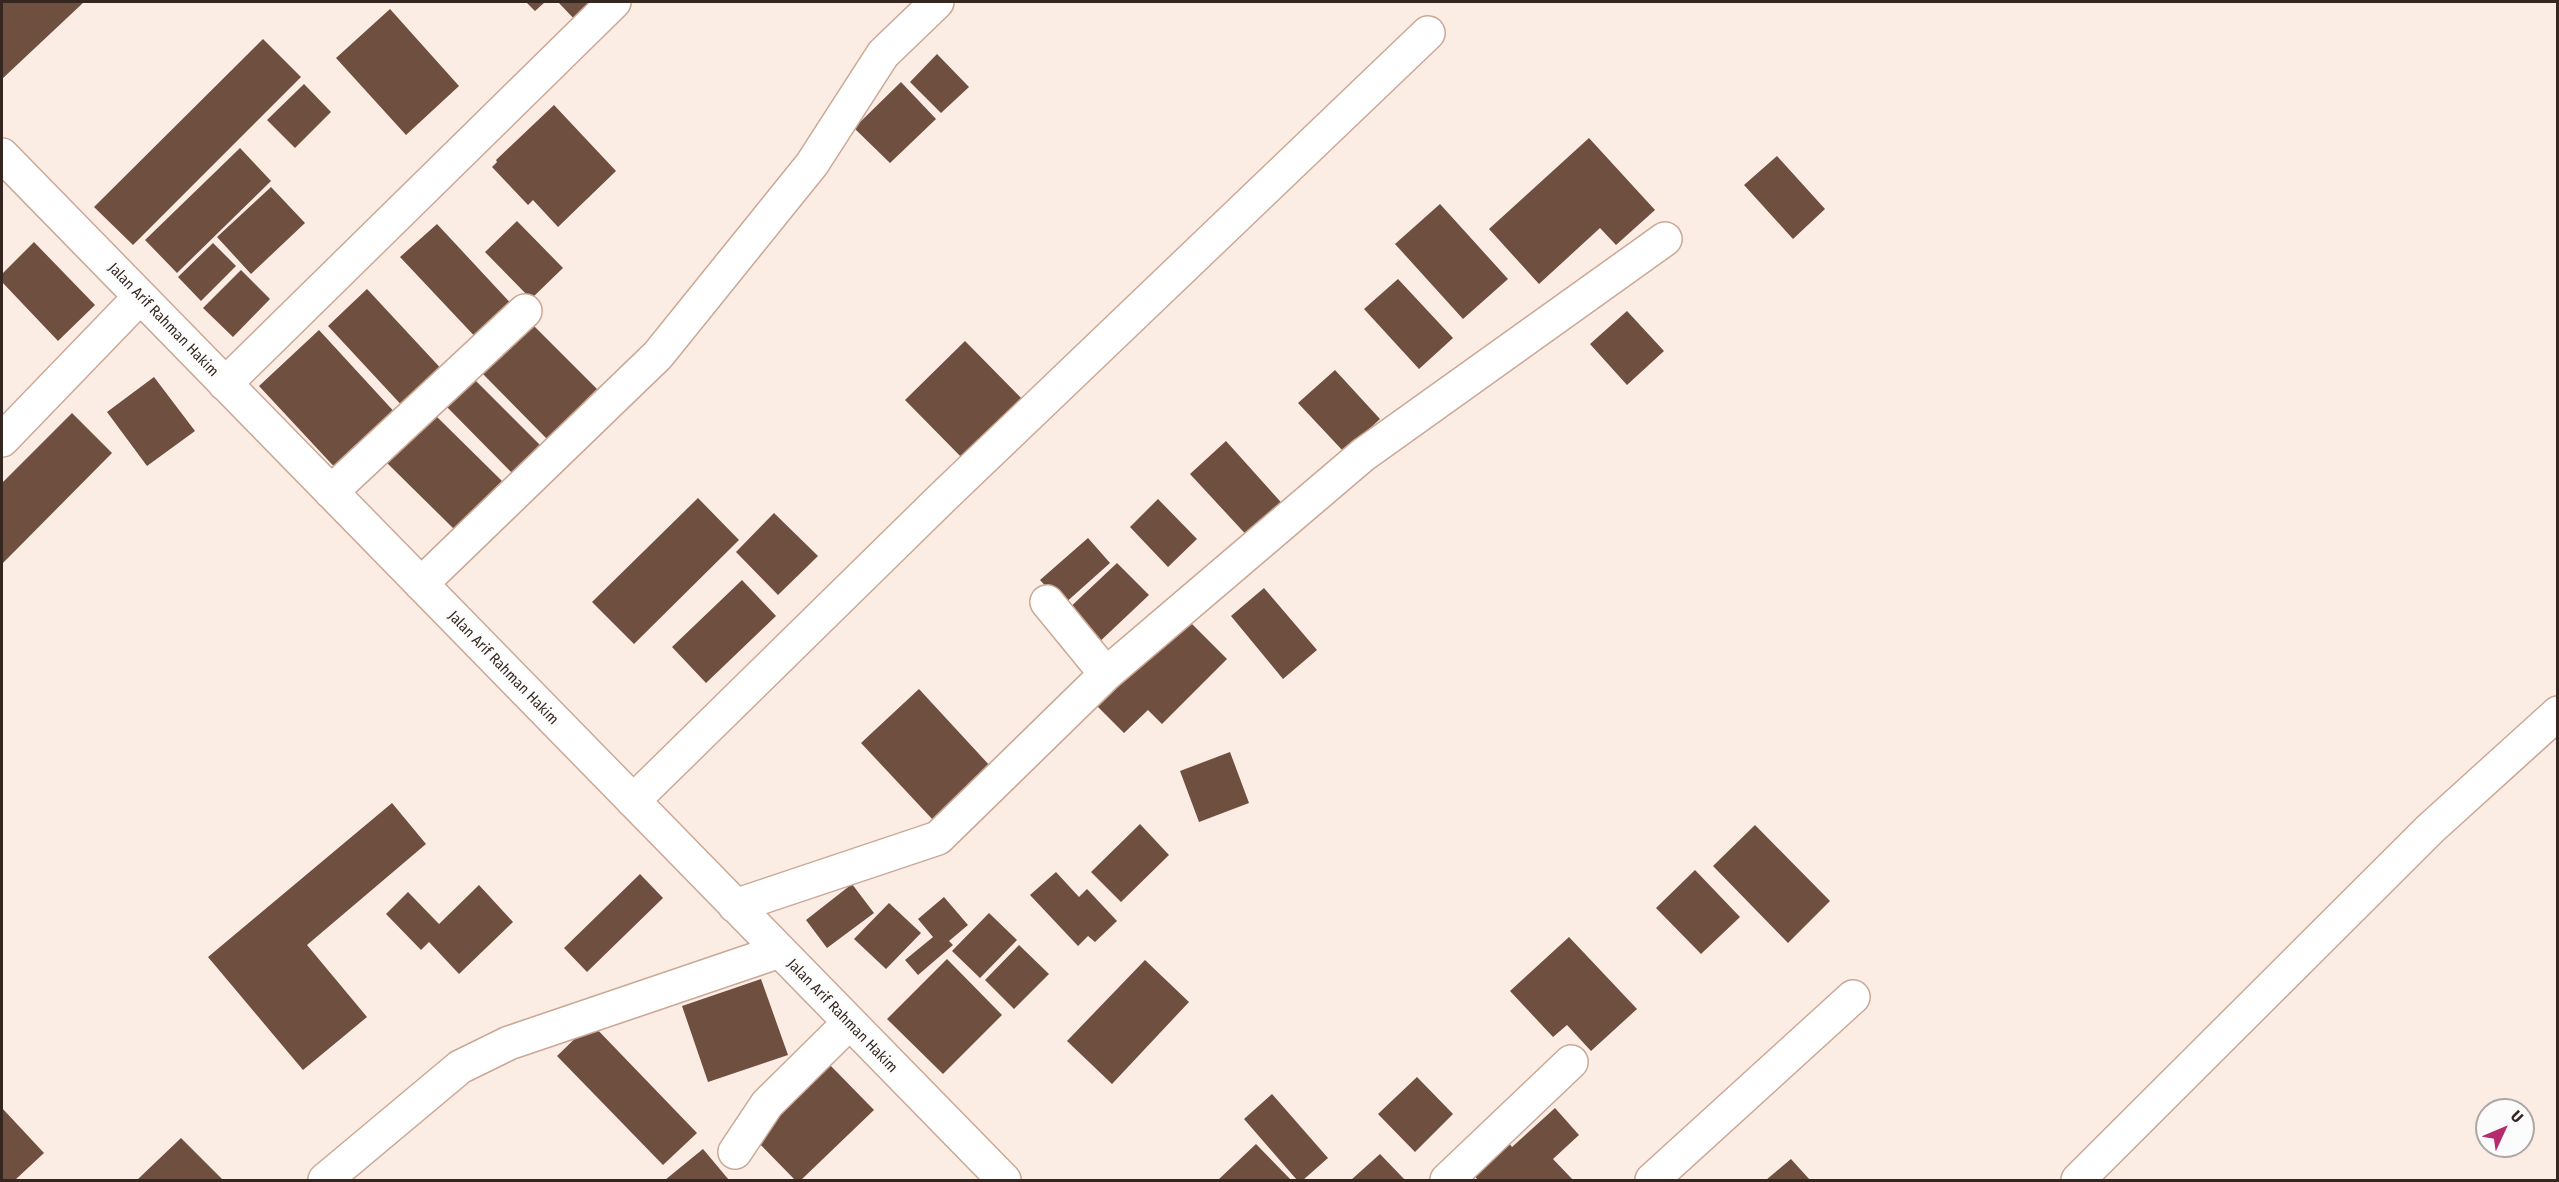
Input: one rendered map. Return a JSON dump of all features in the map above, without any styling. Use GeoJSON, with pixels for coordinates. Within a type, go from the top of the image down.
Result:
{"type":"FeatureCollection","features":[{"type":"Feature","properties":{"kind":"street"},"geometry":{"type":"LineString","coordinates":[[225,384],[614,2]]}},
{"type":"Feature","properties":{"kind":"street"},"geometry":{"type":"LineString","coordinates":[[421,584],[657,355],[812,164],[883,54],[937,2]]}},
{"type":"Feature","properties":{"kind":"street"},"geometry":{"type":"LineString","coordinates":[[633,801],[944,497],[1428,33]]}},
{"type":"Feature","properties":{"kind":"street","name":"Jalan Arif Rahman Hakim"},"geometry":{"type":"LineString","coordinates":[[2,155],[1004,1180]]}},
{"type":"Feature","properties":{"kind":"street"},"geometry":{"type":"LineString","coordinates":[[325,1180],[460,1067],[758,930],[938,838],[1106,674],[1363,454],[1665,239]]}},
{"type":"Feature","properties":{"kind":"street"},"geometry":{"type":"LineString","coordinates":[[2,440],[140,297]]}},
{"type":"Feature","properties":{"kind":"street"},"geometry":{"type":"LineString","coordinates":[[331,492],[525,311]]}},
{"type":"Feature","properties":{"kind":"street"},"geometry":{"type":"LineString","coordinates":[[1047,602],[1106,674]]}},
{"type":"Feature","properties":{"kind":"street"},"geometry":{"type":"LineString","coordinates":[[2078,1180],[2430,829],[2558,713]]}},
{"type":"Feature","properties":{"kind":"street"},"geometry":{"type":"LineString","coordinates":[[1652,1180],[1853,997]]}},
{"type":"Feature","properties":{"kind":"street"},"geometry":{"type":"LineString","coordinates":[[735,1152],[767,1104],[849,1023]]}},
{"type":"Feature","properties":{"kind":"street"},"geometry":{"type":"LineString","coordinates":[[1447,1180],[1572,1062]]}},
{"type":"Feature","properties":{"kind":"building"},"geometry":{"type":"Polygon","coordinates":[[[2,2],[84,2],[2,79],[2,2]]]}},
{"type":"Feature","properties":{"kind":"building"},"geometry":{"type":"Polygon","coordinates":[[[526,2],[545,2],[535,11],[526,2]]]}},
{"type":"Feature","properties":{"kind":"building"},"geometry":{"type":"Polygon","coordinates":[[[558,2],[604,2],[579,24],[558,2]]]}},
{"type":"Feature","properties":{"kind":"building"},"geometry":{"type":"Polygon","coordinates":[[[390,9],[459,86],[406,135],[336,58],[390,9]]]}},
{"type":"Feature","properties":{"kind":"building"},"geometry":{"type":"Polygon","coordinates":[[[263,39],[301,77],[133,245],[94,207],[263,39]]]}},
{"type":"Feature","properties":{"kind":"building"},"geometry":{"type":"Polygon","coordinates":[[[937,54],[969,87],[941,113],[910,82],[937,54]]]}},
{"type":"Feature","properties":{"kind":"building"},"geometry":{"type":"Polygon","coordinates":[[[901,82],[936,119],[890,163],[854,128],[901,82]]]}},
{"type":"Feature","properties":{"kind":"building"},"geometry":{"type":"Polygon","coordinates":[[[304,84],[331,112],[295,148],[267,120],[304,84]]]}},
{"type":"Feature","properties":{"kind":"building"},"geometry":{"type":"Polygon","coordinates":[[[554,105],[616,171],[558,227],[533,200],[528,205],[492,167],[497,162],[496,160],[554,105]]]}},
{"type":"Feature","properties":{"kind":"building"},"geometry":{"type":"Polygon","coordinates":[[[1589,138],[1655,210],[1616,245],[1600,228],[1539,284],[1489,229],[1589,138]]]}},
{"type":"Feature","properties":{"kind":"building"},"geometry":{"type":"Polygon","coordinates":[[[240,148],[271,181],[177,273],[145,240],[240,148]]]}},
{"type":"Feature","properties":{"kind":"building"},"geometry":{"type":"Polygon","coordinates":[[[1777,156],[1825,209],[1793,239],[1744,185],[1777,156]]]}},
{"type":"Feature","properties":{"kind":"building"},"geometry":{"type":"Polygon","coordinates":[[[271,187],[305,223],[251,274],[217,237],[271,187]]]}},
{"type":"Feature","properties":{"kind":"building"},"geometry":{"type":"Polygon","coordinates":[[[1440,204],[1508,279],[1463,319],[1395,244],[1440,204]]]}},
{"type":"Feature","properties":{"kind":"building"},"geometry":{"type":"Polygon","coordinates":[[[517,221],[563,268],[531,299],[485,252],[517,221]]]}},
{"type":"Feature","properties":{"kind":"building"},"geometry":{"type":"Polygon","coordinates":[[[437,224],[517,310],[481,343],[400,257],[437,224]]]}},
{"type":"Feature","properties":{"kind":"building"},"geometry":{"type":"Polygon","coordinates":[[[34,242],[95,305],[58,341],[2,282],[2,274],[34,242]]]}},
{"type":"Feature","properties":{"kind":"building"},"geometry":{"type":"Polygon","coordinates":[[[213,243],[236,266],[201,301],[178,277],[213,243]]]}},
{"type":"Feature","properties":{"kind":"building"},"geometry":{"type":"Polygon","coordinates":[[[241,270],[270,299],[233,337],[203,308],[241,270]]]}},
{"type":"Feature","properties":{"kind":"building"},"geometry":{"type":"Polygon","coordinates":[[[1398,279],[1453,338],[1419,369],[1364,309],[1398,279]]]}},
{"type":"Feature","properties":{"kind":"building"},"geometry":{"type":"Polygon","coordinates":[[[367,289],[447,375],[407,411],[328,326],[367,289]]]}},
{"type":"Feature","properties":{"kind":"building"},"geometry":{"type":"Polygon","coordinates":[[[1627,311],[1664,351],[1627,385],[1590,344],[1627,311]]]}},
{"type":"Feature","properties":{"kind":"building"},"geometry":{"type":"Polygon","coordinates":[[[531,323],[597,389],[547,439],[481,372],[531,323]]]}},
{"type":"Feature","properties":{"kind":"building"},"geometry":{"type":"Polygon","coordinates":[[[319,330],[399,417],[340,473],[259,386],[319,330]]]}},
{"type":"Feature","properties":{"kind":"building"},"geometry":{"type":"Polygon","coordinates":[[[965,341],[1029,406],[968,464],[905,400],[965,341]]]}},
{"type":"Feature","properties":{"kind":"building"},"geometry":{"type":"Polygon","coordinates":[[[1335,370],[1380,419],[1344,452],[1298,403],[1335,370]]]}},
{"type":"Feature","properties":{"kind":"building"},"geometry":{"type":"Polygon","coordinates":[[[154,377],[195,431],[147,466],[107,412],[154,377]]]}},
{"type":"Feature","properties":{"kind":"building"},"geometry":{"type":"Polygon","coordinates":[[[474,379],[540,445],[512,473],[446,406],[474,379]]]}},
{"type":"Feature","properties":{"kind":"building"},"geometry":{"type":"Polygon","coordinates":[[[72,413],[112,453],[2,564],[2,483],[72,413]]]}},
{"type":"Feature","properties":{"kind":"building"},"geometry":{"type":"Polygon","coordinates":[[[434,414],[502,481],[454,529],[386,462],[434,414]]]}},
{"type":"Feature","properties":{"kind":"building"},"geometry":{"type":"Polygon","coordinates":[[[1226,441],[1287,509],[1252,541],[1190,474],[1226,441]]]}},
{"type":"Feature","properties":{"kind":"building"},"geometry":{"type":"Polygon","coordinates":[[[698,498],[739,540],[634,644],[592,602],[698,498]]]}},
{"type":"Feature","properties":{"kind":"building"},"geometry":{"type":"Polygon","coordinates":[[[1158,499],[1197,539],[1168,567],[1130,527],[1158,499]]]}},
{"type":"Feature","properties":{"kind":"building"},"geometry":{"type":"Polygon","coordinates":[[[774,513],[818,556],[778,595],[736,552],[774,513]]]}},
{"type":"Feature","properties":{"kind":"building"},"geometry":{"type":"Polygon","coordinates":[[[1088,538],[1110,563],[1063,605],[1040,580],[1088,538]]]}},
{"type":"Feature","properties":{"kind":"building"},"geometry":{"type":"Polygon","coordinates":[[[1117,563],[1149,595],[1095,646],[1064,613],[1117,563]]]}},
{"type":"Feature","properties":{"kind":"building"},"geometry":{"type":"Polygon","coordinates":[[[742,580],[776,616],[706,683],[672,647],[742,580]]]}},
{"type":"Feature","properties":{"kind":"building"},"geometry":{"type":"Polygon","coordinates":[[[1264,588],[1317,650],[1283,679],[1231,616],[1264,588]]]}},
{"type":"Feature","properties":{"kind":"building"},"geometry":{"type":"Polygon","coordinates":[[[1184,616],[1227,659],[1162,724],[1148,710],[1124,733],[1095,704],[1184,616]]]}},
{"type":"Feature","properties":{"kind":"building"},"geometry":{"type":"Polygon","coordinates":[[[919,689],[991,767],[934,821],[861,743],[919,689]]]}},
{"type":"Feature","properties":{"kind":"building"},"geometry":{"type":"Polygon","coordinates":[[[1230,752],[1249,803],[1199,822],[1180,771],[1230,752]]]}},
{"type":"Feature","properties":{"kind":"building"},"geometry":{"type":"Polygon","coordinates":[[[392,803],[426,844],[307,945],[367,1017],[303,1070],[208,957],[392,803]]]}},
{"type":"Feature","properties":{"kind":"building"},"geometry":{"type":"Polygon","coordinates":[[[1140,824],[1169,855],[1121,902],[1091,872],[1140,824]]]}},
{"type":"Feature","properties":{"kind":"building"},"geometry":{"type":"Polygon","coordinates":[[[1755,825],[1830,901],[1788,943],[1713,866],[1755,825]]]}},
{"type":"Feature","properties":{"kind":"building"},"geometry":{"type":"Polygon","coordinates":[[[1695,870],[1740,917],[1701,954],[1656,908],[1695,870]]]}},
{"type":"Feature","properties":{"kind":"building"},"geometry":{"type":"Polygon","coordinates":[[[1056,872],[1079,897],[1087,889],[1117,921],[1095,942],[1088,936],[1078,946],[1030,895],[1056,872]]]}},
{"type":"Feature","properties":{"kind":"building"},"geometry":{"type":"Polygon","coordinates":[[[640,874],[663,898],[587,972],[564,948],[640,874]]]}},
{"type":"Feature","properties":{"kind":"building"},"geometry":{"type":"Polygon","coordinates":[[[852,884],[874,913],[827,948],[806,920],[852,884]]]}},
{"type":"Feature","properties":{"kind":"building"},"geometry":{"type":"Polygon","coordinates":[[[479,885],[513,922],[459,974],[429,942],[421,950],[386,914],[408,892],[439,924],[479,885]]]}},
{"type":"Feature","properties":{"kind":"building"},"geometry":{"type":"Polygon","coordinates":[[[944,897],[968,925],[949,941],[953,945],[918,975],[905,960],[933,937],[918,919],[944,897]]]}},
{"type":"Feature","properties":{"kind":"building"},"geometry":{"type":"Polygon","coordinates":[[[889,903],[921,933],[886,969],[854,939],[889,903]]]}},
{"type":"Feature","properties":{"kind":"building"},"geometry":{"type":"Polygon","coordinates":[[[989,913],[1017,940],[980,978],[952,951],[989,913]]]}},
{"type":"Feature","properties":{"kind":"building"},"geometry":{"type":"Polygon","coordinates":[[[1569,937],[1637,1009],[1591,1051],[1567,1025],[1553,1037],[1510,991],[1569,937]]]}},
{"type":"Feature","properties":{"kind":"building"},"geometry":{"type":"Polygon","coordinates":[[[1019,945],[1049,974],[1014,1009],[985,980],[1019,945]]]}},
{"type":"Feature","properties":{"kind":"building"},"geometry":{"type":"Polygon","coordinates":[[[947,959],[1002,1015],[943,1074],[887,1019],[947,959]]]}},
{"type":"Feature","properties":{"kind":"building"},"geometry":{"type":"Polygon","coordinates":[[[1145,960],[1189,1002],[1112,1084],[1067,1041],[1145,960]]]}},
{"type":"Feature","properties":{"kind":"building"},"geometry":{"type":"Polygon","coordinates":[[[761,979],[788,1055],[708,1082],[682,1006],[761,979]]]}},
{"type":"Feature","properties":{"kind":"building"},"geometry":{"type":"Polygon","coordinates":[[[591,1023],[697,1133],[663,1165],[557,1056],[591,1023]]]}},
{"type":"Feature","properties":{"kind":"building"},"geometry":{"type":"Polygon","coordinates":[[[830,1065],[874,1110],[801,1180],[795,1180],[754,1138],[830,1065]]]}},
{"type":"Feature","properties":{"kind":"building"},"geometry":{"type":"Polygon","coordinates":[[[1417,1077],[1453,1114],[1415,1152],[1378,1114],[1417,1077]]]}},
{"type":"Feature","properties":{"kind":"building"},"geometry":{"type":"Polygon","coordinates":[[[1272,1094],[1328,1158],[1303,1180],[1297,1180],[1244,1119],[1272,1094]]]}},
{"type":"Feature","properties":{"kind":"building"},"geometry":{"type":"Polygon","coordinates":[[[2,1108],[44,1153],[15,1180],[2,1180],[2,1108]]]}},
{"type":"Feature","properties":{"kind":"building"},"geometry":{"type":"Polygon","coordinates":[[[1555,1108],[1579,1135],[1553,1159],[1573,1180],[1478,1180],[1471,1172],[1507,1140],[1512,1147],[1555,1108]]]}},
{"type":"Feature","properties":{"kind":"building"},"geometry":{"type":"Polygon","coordinates":[[[181,1138],[223,1180],[137,1180],[181,1138]]]}},
{"type":"Feature","properties":{"kind":"building"},"geometry":{"type":"Polygon","coordinates":[[[1256,1144],[1291,1180],[1218,1180],[1256,1144]]]}},
{"type":"Feature","properties":{"kind":"building"},"geometry":{"type":"Polygon","coordinates":[[[703,1149],[729,1180],[665,1180],[703,1149]]]}},
{"type":"Feature","properties":{"kind":"building"},"geometry":{"type":"Polygon","coordinates":[[[1380,1154],[1405,1180],[1351,1180],[1380,1154]]]}},
{"type":"Feature","properties":{"kind":"building"},"geometry":{"type":"Polygon","coordinates":[[[1791,1159],[1810,1180],[1766,1180],[1791,1159]]]}}]}
